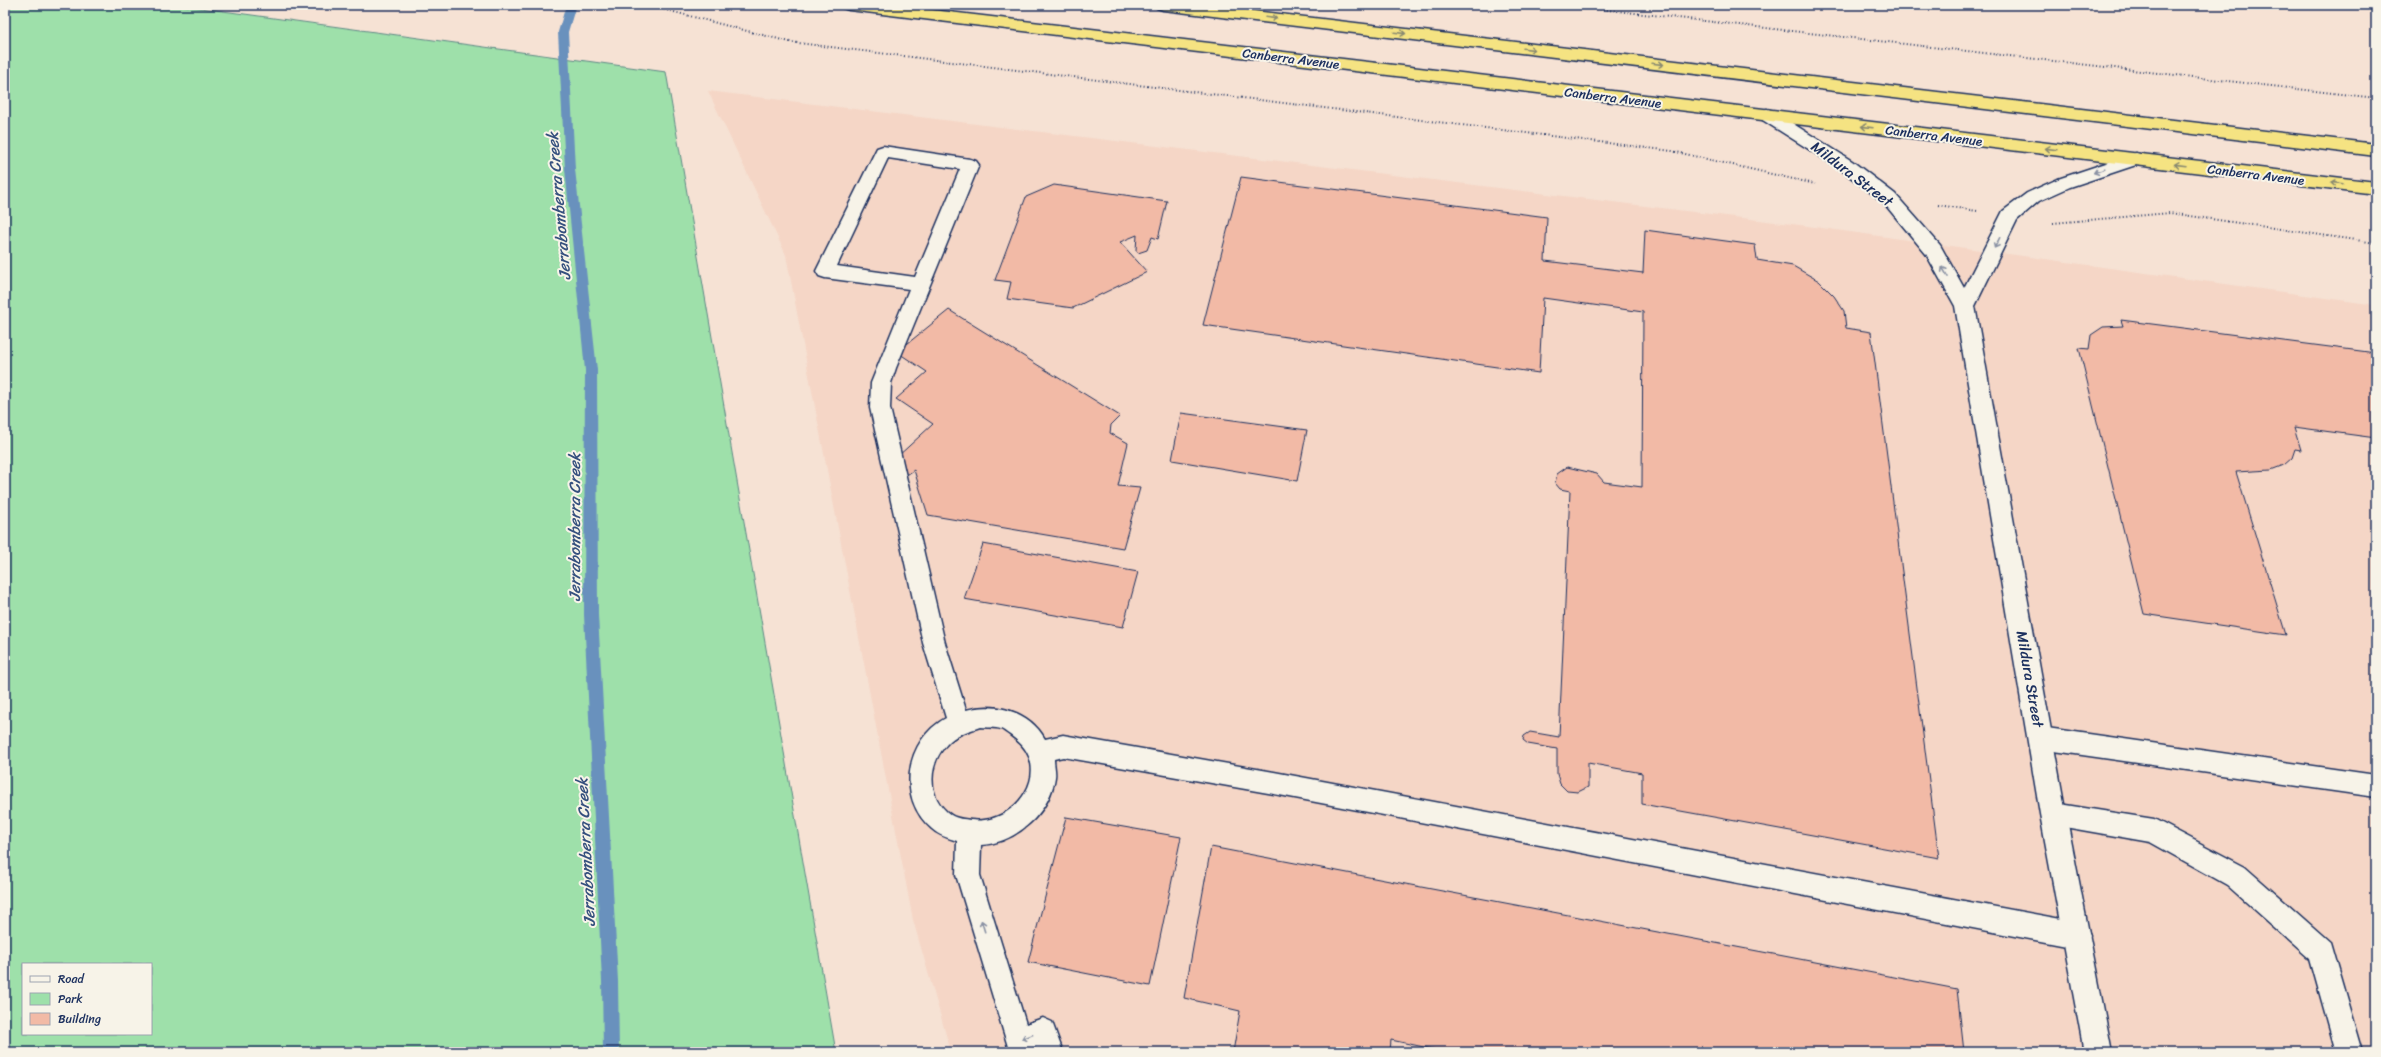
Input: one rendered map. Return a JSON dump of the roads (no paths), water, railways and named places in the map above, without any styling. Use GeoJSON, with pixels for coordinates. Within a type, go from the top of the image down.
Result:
{"type":"FeatureCollection","features":[{"type":"Feature","properties":{"kind":"highway","name":"Canberra Avenue"},"geometry":{"type":"LineString","coordinates":[[849,5],[2376,188]]}},
{"type":"Feature","properties":{"kind":"highway"},"geometry":{"type":"LineString","coordinates":[[1163,5],[2376,150]]}},
{"type":"Feature","properties":{"kind":"street","name":"Mildura Street"},"geometry":{"type":"LineString","coordinates":[[1767,115],[1846,165],[1889,198],[1933,250],[1965,306],[2053,814],[2077,934],[2098,1052]]}},
{"type":"Feature","properties":{"kind":"street"},"geometry":{"type":"LineString","coordinates":[[1965,306],[2010,216],[2033,197],[2064,183],[2136,159]]}},
{"type":"Feature","properties":{"kind":"lane"},"geometry":{"type":"LineString","coordinates":[[921,284],[825,271],[883,152],[970,165],[881,383],[880,408],[934,643],[959,724]]}},
{"type":"Feature","properties":{"kind":"lane"},"geometry":{"type":"LineString","coordinates":[[980,717],[1008,720],[1032,735],[1044,759],[1042,787],[1027,812],[1000,830],[969,833],[941,824],[923,802],[919,774],[930,747],[951,727],[959,724],[980,717]]}},
{"type":"Feature","properties":{"kind":"lane"},"geometry":{"type":"LineString","coordinates":[[2040,738],[2376,786]]}},
{"type":"Feature","properties":{"kind":"lane"},"geometry":{"type":"LineString","coordinates":[[1040,751],[1063,746],[1266,782],[2077,934]]}},
{"type":"Feature","properties":{"kind":"lane"},"geometry":{"type":"LineString","coordinates":[[2053,814],[2154,831],[2236,876],[2321,951],[2349,1052]]}},
{"type":"Feature","properties":{"kind":"lane"},"geometry":{"type":"LineString","coordinates":[[969,833],[968,874],[1018,1041],[1043,1031],[1050,1052]]}},
{"type":"Feature","properties":{"kind":"waterway","name":"Jerrabomberra Creek"},"geometry":{"type":"LineString","coordinates":[[571,5],[563,32],[570,169],[591,370],[591,615],[610,981],[611,1052]]}}]}
